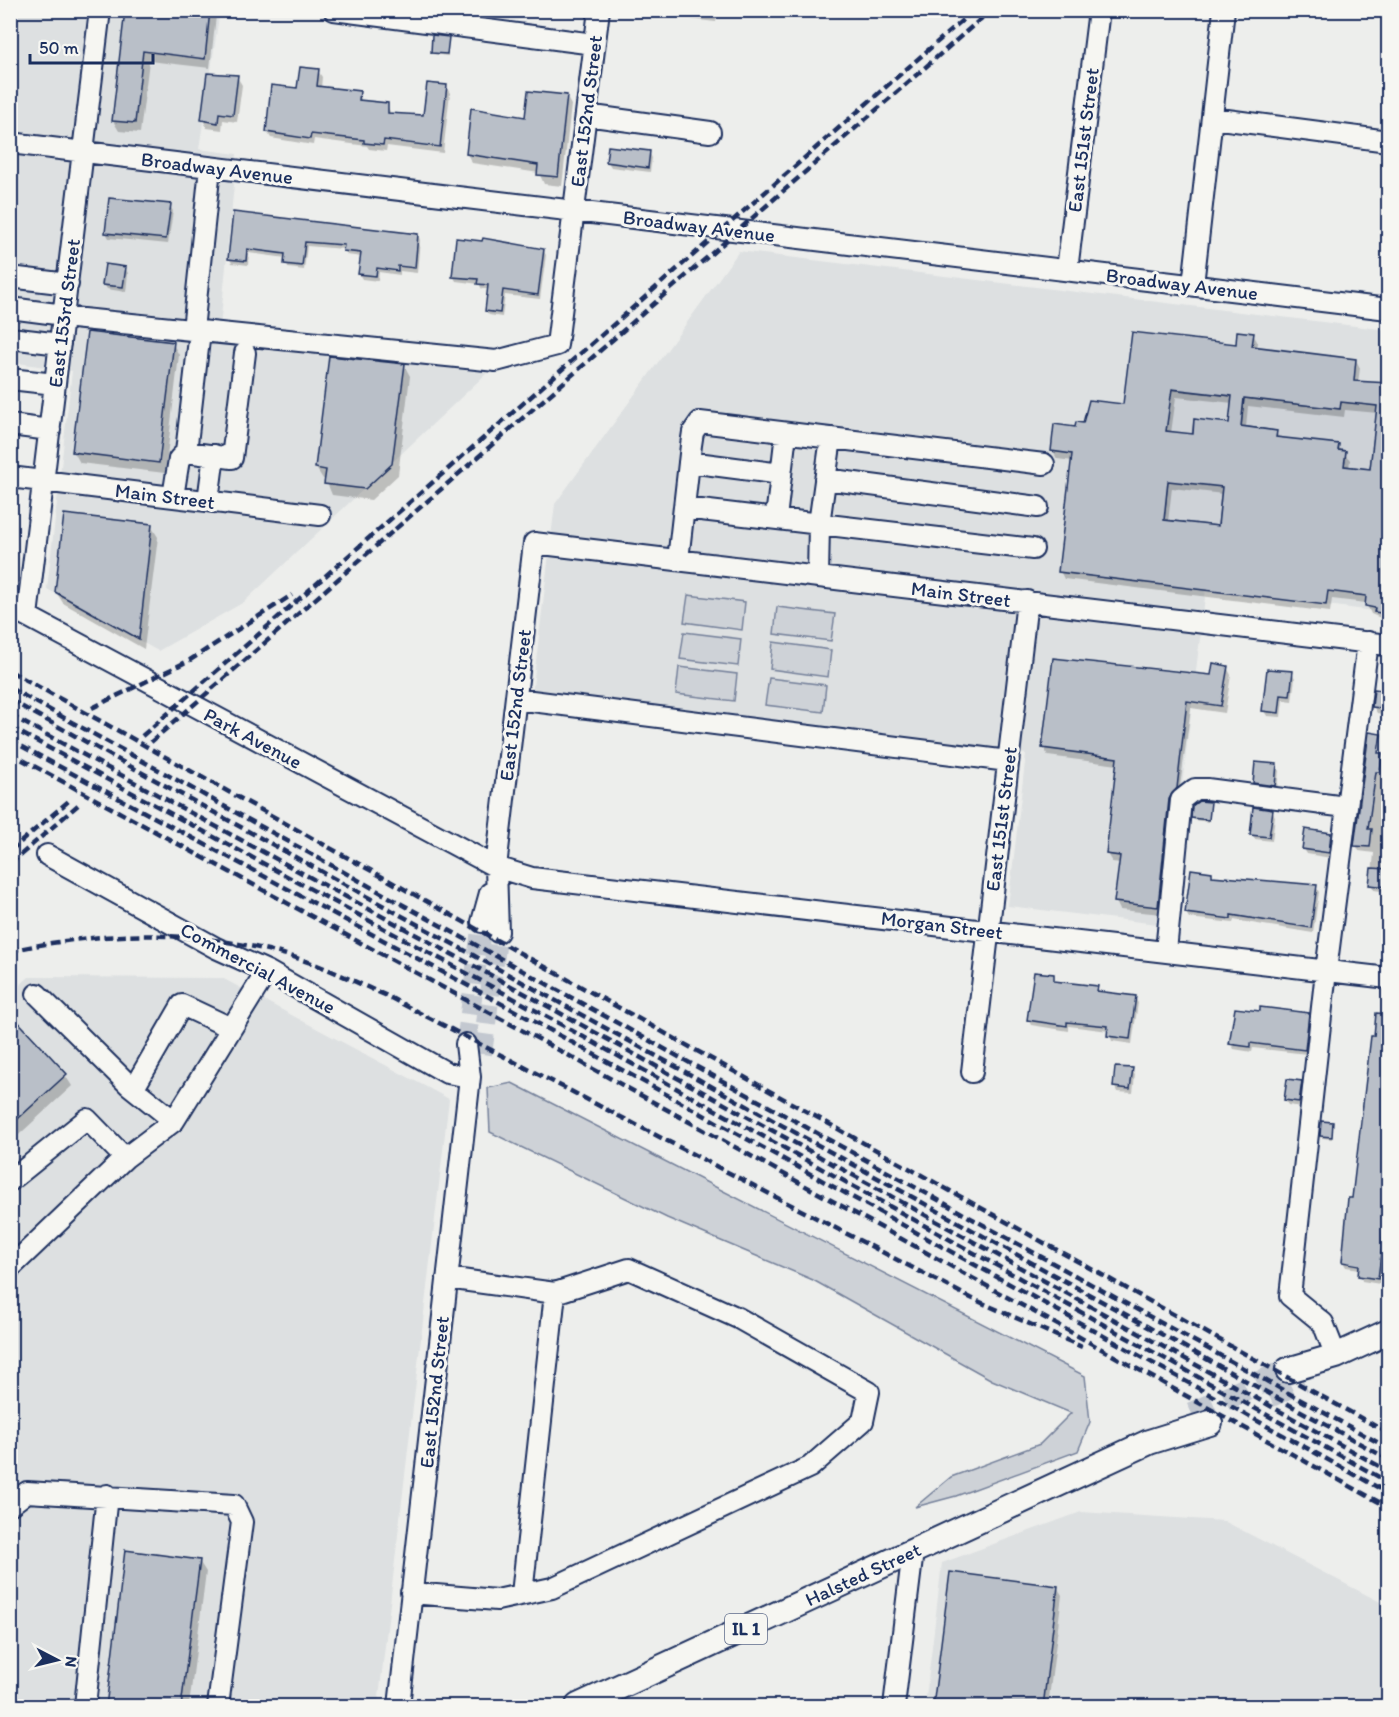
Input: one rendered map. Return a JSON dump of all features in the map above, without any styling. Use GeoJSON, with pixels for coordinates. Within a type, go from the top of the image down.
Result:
{"type":"FeatureCollection","features":[{"type":"Feature","properties":{"kind":"main road"},"geometry":{"type":"LineString","coordinates":[[1296,1375],[1389,1332]]}},
{"type":"Feature","properties":{"kind":"main road","name":"Halsted Street"},"geometry":{"type":"LineString","coordinates":[[578,1707],[1201,1418]]}},
{"type":"Feature","properties":{"kind":"street","name":"East 153rd Street"},"geometry":{"type":"LineString","coordinates":[[19,611],[44,481],[100,10]]}},
{"type":"Feature","properties":{"kind":"street"},"geometry":{"type":"LineString","coordinates":[[334,10],[594,44]]}},
{"type":"Feature","properties":{"kind":"street","name":"East 152nd Street"},"geometry":{"type":"LineString","coordinates":[[196,331],[496,361],[557,345],[598,10]]}},
{"type":"Feature","properties":{"kind":"street","name":"East 151st Street"},"geometry":{"type":"LineString","coordinates":[[1067,270],[1099,10]]}},
{"type":"Feature","properties":{"kind":"street"},"geometry":{"type":"LineString","coordinates":[[1193,285],[1224,10]]}},
{"type":"Feature","properties":{"kind":"street"},"geometry":{"type":"LineString","coordinates":[[586,115],[710,132]]}},
{"type":"Feature","properties":{"kind":"street"},"geometry":{"type":"LineString","coordinates":[[1212,118],[1389,141]]}},
{"type":"Feature","properties":{"kind":"street","name":"Broadway Avenue"},"geometry":{"type":"LineString","coordinates":[[10,143],[1389,309]]}},
{"type":"Feature","properties":{"kind":"street"},"geometry":{"type":"LineString","coordinates":[[173,497],[179,459],[186,452],[210,168]]}},
{"type":"Feature","properties":{"kind":"street"},"geometry":{"type":"LineString","coordinates":[[10,277],[68,284]]}},
{"type":"Feature","properties":{"kind":"street"},"geometry":{"type":"LineString","coordinates":[[10,308],[196,331]]}},
{"type":"Feature","properties":{"kind":"street"},"geometry":{"type":"LineString","coordinates":[[10,338],[60,344]]}},
{"type":"Feature","properties":{"kind":"street"},"geometry":{"type":"LineString","coordinates":[[186,452],[232,458],[245,353]]}},
{"type":"Feature","properties":{"kind":"street"},"geometry":{"type":"LineString","coordinates":[[10,379],[55,384]]}},
{"type":"Feature","properties":{"kind":"street"},"geometry":{"type":"LineString","coordinates":[[678,560],[693,432],[700,422],[1044,464]]}},
{"type":"Feature","properties":{"kind":"street"},"geometry":{"type":"LineString","coordinates":[[10,425],[50,430]]}},
{"type":"Feature","properties":{"kind":"street"},"geometry":{"type":"LineString","coordinates":[[776,519],[786,432]]}},
{"type":"Feature","properties":{"kind":"street"},"geometry":{"type":"LineString","coordinates":[[818,577],[819,524],[831,438]]}},
{"type":"Feature","properties":{"kind":"street"},"geometry":{"type":"LineString","coordinates":[[208,501],[214,455]]}},
{"type":"Feature","properties":{"kind":"street"},"geometry":{"type":"LineString","coordinates":[[689,462],[781,474]]}},
{"type":"Feature","properties":{"kind":"street","name":"Main Street"},"geometry":{"type":"LineString","coordinates":[[10,477],[320,515]]}},
{"type":"Feature","properties":{"kind":"street"},"geometry":{"type":"LineString","coordinates":[[825,479],[1038,507]]}},
{"type":"Feature","properties":{"kind":"street"},"geometry":{"type":"LineString","coordinates":[[684,508],[1034,549]]}},
{"type":"Feature","properties":{"kind":"street","name":"East 152nd Street"},"geometry":{"type":"LineString","coordinates":[[490,927],[534,543]]}},
{"type":"Feature","properties":{"kind":"street","name":"Main Street"},"geometry":{"type":"LineString","coordinates":[[534,543],[1389,645]]}},
{"type":"Feature","properties":{"kind":"street","name":"East 151st Street"},"geometry":{"type":"LineString","coordinates":[[972,1072],[1027,601]]}},
{"type":"Feature","properties":{"kind":"street","name":"Park Avenue"},"geometry":{"type":"LineString","coordinates":[[19,611],[496,867]]}},
{"type":"Feature","properties":{"kind":"street"},"geometry":{"type":"LineString","coordinates":[[1336,1356],[1323,1323],[1290,1296],[1326,971],[1368,642]]}},
{"type":"Feature","properties":{"kind":"street"},"geometry":{"type":"LineString","coordinates":[[516,699],[1008,760]]}},
{"type":"Feature","properties":{"kind":"street"},"geometry":{"type":"LineString","coordinates":[[1166,951],[1180,800],[1195,789],[1207,789],[1347,807]]}},
{"type":"Feature","properties":{"kind":"street","name":"Commercial Avenue"},"geometry":{"type":"LineString","coordinates":[[47,855],[216,948],[267,971],[447,1073],[470,1077]]}},
{"type":"Feature","properties":{"kind":"street","name":"Morgan Street"},"geometry":{"type":"LineString","coordinates":[[496,867],[532,878],[1389,978]]}},
{"type":"Feature","properties":{"kind":"street"},"geometry":{"type":"LineString","coordinates":[[10,1268],[125,1158],[174,1121],[267,971]]}},
{"type":"Feature","properties":{"kind":"street"},"geometry":{"type":"LineString","coordinates":[[37,994],[134,1088],[174,1121]]}},
{"type":"Feature","properties":{"kind":"street"},"geometry":{"type":"LineString","coordinates":[[134,1088],[182,1005],[231,1028]]}},
{"type":"Feature","properties":{"kind":"street","name":"East 152nd Street"},"geometry":{"type":"LineString","coordinates":[[399,1707],[474,1049]]}},
{"type":"Feature","properties":{"kind":"street"},"geometry":{"type":"LineString","coordinates":[[10,1181],[87,1119],[125,1158]]}},
{"type":"Feature","properties":{"kind":"street"},"geometry":{"type":"LineString","coordinates":[[411,1593],[497,1600],[552,1587],[810,1467],[863,1421],[869,1392],[738,1318],[629,1269],[555,1293],[447,1278]]}},
{"type":"Feature","properties":{"kind":"street"},"geometry":{"type":"LineString","coordinates":[[522,1594],[555,1293]]}},
{"type":"Feature","properties":{"kind":"street"},"geometry":{"type":"LineString","coordinates":[[10,1505],[27,1492],[234,1505],[242,1522],[218,1707]]}},
{"type":"Feature","properties":{"kind":"street"},"geometry":{"type":"LineString","coordinates":[[85,1707],[107,1496]]}},
{"type":"Feature","properties":{"kind":"street"},"geometry":{"type":"LineString","coordinates":[[893,1706],[913,1551]]}},
{"type":"Feature","properties":{"kind":"shaded area"},"geometry":{"type":"Polygon","coordinates":[[[220,10],[199,149],[237,154],[219,338],[487,373],[244,602],[158,651],[47,589],[72,371],[11,362],[11,11],[220,10]]]}},
{"type":"Feature","properties":{"kind":"shaded area"},"geometry":{"type":"Polygon","coordinates":[[[739,251],[1388,330],[1388,613],[1206,589],[1165,925],[1008,906],[1026,754],[532,694],[555,504],[739,251]]]}},
{"type":"Feature","properties":{"kind":"shaded area"},"geometry":{"type":"Polygon","coordinates":[[[1158,388],[1232,396],[1229,427],[1194,419],[1192,437],[1166,431],[1168,414],[1158,388]]]}},
{"type":"Feature","properties":{"kind":"shaded area"},"geometry":{"type":"Polygon","coordinates":[[[1354,390],[1379,393],[1370,469],[1344,466],[1346,451],[1338,450],[1339,445],[1275,444],[1276,431],[1248,427],[1241,429],[1244,398],[1340,409],[1341,402],[1353,403],[1354,390]]]}},
{"type":"Feature","properties":{"kind":"shaded area"},"geometry":{"type":"Polygon","coordinates":[[[1170,458],[1222,487],[1218,526],[1164,520],[1170,458]]]}},
{"type":"Feature","properties":{"kind":"shaded area"},"geometry":{"type":"Polygon","coordinates":[[[688,595],[745,602],[742,630],[684,622],[688,595]]]}},
{"type":"Feature","properties":{"kind":"shaded area"},"geometry":{"type":"Polygon","coordinates":[[[777,607],[835,614],[831,641],[774,634],[777,607]]]}},
{"type":"Feature","properties":{"kind":"shaded area"},"geometry":{"type":"Polygon","coordinates":[[[684,632],[741,639],[738,666],[680,659],[684,632]]]}},
{"type":"Feature","properties":{"kind":"shaded area"},"geometry":{"type":"Polygon","coordinates":[[[773,642],[831,650],[828,677],[770,669],[773,642]]]}},
{"type":"Feature","properties":{"kind":"shaded area"},"geometry":{"type":"Polygon","coordinates":[[[679,667],[737,674],[734,701],[676,694],[679,667]]]}},
{"type":"Feature","properties":{"kind":"shaded area"},"geometry":{"type":"Polygon","coordinates":[[[769,678],[826,685],[823,712],[765,705],[769,678]]]}},
{"type":"Feature","properties":{"kind":"shaded area"},"geometry":{"type":"Polygon","coordinates":[[[29,977],[222,978],[449,1099],[378,1706],[11,1706],[11,993],[29,977]]]}},
{"type":"Feature","properties":{"kind":"shaded area"},"geometry":{"type":"Polygon","coordinates":[[[512,1083],[1085,1376],[1090,1422],[1078,1451],[956,1496],[915,1507],[951,1477],[1040,1444],[1071,1413],[992,1380],[813,1280],[667,1218],[490,1132],[488,1088],[512,1083]]]}},
{"type":"Feature","properties":{"kind":"shaded area"},"geometry":{"type":"Polygon","coordinates":[[[1081,1512],[1224,1521],[1388,1606],[1388,1706],[925,1706],[942,1563],[1081,1512]]]}},
{"type":"Feature","properties":{"kind":"building"},"geometry":{"type":"Polygon","coordinates":[[[125,10],[210,10],[205,59],[143,51],[135,123],[112,121],[125,10]]]}},
{"type":"Feature","properties":{"kind":"building"},"geometry":{"type":"Polygon","coordinates":[[[432,35],[449,37],[447,54],[431,53],[432,35]]]}},
{"type":"Feature","properties":{"kind":"building"},"geometry":{"type":"Polygon","coordinates":[[[300,67],[319,69],[317,86],[360,91],[359,100],[388,103],[388,113],[423,115],[427,83],[447,85],[440,147],[384,140],[383,145],[364,143],[364,140],[311,134],[310,139],[266,132],[271,85],[297,88],[300,67]]]}},
{"type":"Feature","properties":{"kind":"building"},"geometry":{"type":"Polygon","coordinates":[[[207,73],[238,75],[233,115],[219,113],[218,123],[201,120],[207,73]]]}},
{"type":"Feature","properties":{"kind":"building"},"geometry":{"type":"Polygon","coordinates":[[[528,91],[567,95],[558,177],[537,175],[538,165],[466,154],[471,108],[525,117],[528,91]]]}},
{"type":"Feature","properties":{"kind":"building"},"geometry":{"type":"Polygon","coordinates":[[[608,146],[650,151],[648,168],[606,162],[608,146]]]}},
{"type":"Feature","properties":{"kind":"building"},"geometry":{"type":"Polygon","coordinates":[[[109,198],[171,204],[166,239],[105,233],[109,198]]]}},
{"type":"Feature","properties":{"kind":"building"},"geometry":{"type":"Polygon","coordinates":[[[233,212],[418,234],[415,268],[398,266],[398,271],[377,268],[376,276],[358,274],[361,253],[343,251],[344,245],[305,242],[302,266],[284,264],[285,254],[247,249],[246,261],[228,259],[233,212]]]}},
{"type":"Feature","properties":{"kind":"building"},"geometry":{"type":"Polygon","coordinates":[[[456,238],[482,241],[483,238],[544,249],[538,295],[503,290],[500,313],[485,311],[488,285],[477,284],[478,279],[452,277],[456,238]]]}},
{"type":"Feature","properties":{"kind":"building"},"geometry":{"type":"Polygon","coordinates":[[[105,264],[126,267],[123,287],[102,285],[105,264]]]}},
{"type":"Feature","properties":{"kind":"building"},"geometry":{"type":"Polygon","coordinates":[[[1237,331],[1254,333],[1252,346],[1356,359],[1354,381],[1389,383],[1389,614],[1374,612],[1375,608],[1365,606],[1366,596],[1328,591],[1326,605],[1058,572],[1072,454],[1051,451],[1054,424],[1075,427],[1076,422],[1083,423],[1089,400],[1123,404],[1132,332],[1236,344],[1237,331]],[[1172,389],[1166,431],[1193,434],[1194,419],[1229,423],[1232,396],[1172,389]],[[1244,398],[1241,426],[1277,431],[1276,437],[1339,444],[1338,450],[1346,451],[1344,466],[1370,469],[1377,406],[1341,402],[1340,409],[1244,398]],[[1168,481],[1164,520],[1218,526],[1222,487],[1168,481]]]}},
{"type":"Feature","properties":{"kind":"building"},"geometry":{"type":"Polygon","coordinates":[[[87,332],[174,342],[159,463],[72,452],[87,332]]]}},
{"type":"Feature","properties":{"kind":"building"},"geometry":{"type":"Polygon","coordinates":[[[329,356],[405,364],[392,464],[365,489],[324,484],[326,470],[315,468],[329,356]]]}},
{"type":"Feature","properties":{"kind":"building"},"geometry":{"type":"Polygon","coordinates":[[[64,514],[152,524],[139,639],[55,592],[64,514]]]}},
{"type":"Feature","properties":{"kind":"building"},"geometry":{"type":"Polygon","coordinates":[[[1053,658],[1211,675],[1213,663],[1228,666],[1221,706],[1187,701],[1177,788],[1169,799],[1158,907],[1114,902],[1120,856],[1106,854],[1117,758],[1042,748],[1053,658]]]}},
{"type":"Feature","properties":{"kind":"building"},"geometry":{"type":"Polygon","coordinates":[[[1267,669],[1293,671],[1290,696],[1281,695],[1279,713],[1262,711],[1267,669]]]}},
{"type":"Feature","properties":{"kind":"building"},"geometry":{"type":"Polygon","coordinates":[[[1374,689],[1389,691],[1389,709],[1372,707],[1374,689]]]}},
{"type":"Feature","properties":{"kind":"building"},"geometry":{"type":"Polygon","coordinates":[[[1369,732],[1381,734],[1378,753],[1382,753],[1380,772],[1376,772],[1368,829],[1372,829],[1370,847],[1354,846],[1369,732]]]}},
{"type":"Feature","properties":{"kind":"building"},"geometry":{"type":"Polygon","coordinates":[[[1255,762],[1277,764],[1275,786],[1253,783],[1255,762]]]}},
{"type":"Feature","properties":{"kind":"building"},"geometry":{"type":"Polygon","coordinates":[[[1199,801],[1211,802],[1209,820],[1191,818],[1192,806],[1199,801]]]}},
{"type":"Feature","properties":{"kind":"building"},"geometry":{"type":"Polygon","coordinates":[[[1253,807],[1273,810],[1269,837],[1250,835],[1253,807]]]}},
{"type":"Feature","properties":{"kind":"building"},"geometry":{"type":"Polygon","coordinates":[[[1305,829],[1331,833],[1329,853],[1302,849],[1305,829]]]}},
{"type":"Feature","properties":{"kind":"building"},"geometry":{"type":"Polygon","coordinates":[[[1371,868],[1389,869],[1389,887],[1369,885],[1371,868]]]}},
{"type":"Feature","properties":{"kind":"building"},"geometry":{"type":"Polygon","coordinates":[[[1191,869],[1212,872],[1212,876],[1317,885],[1311,928],[1231,915],[1231,919],[1185,913],[1191,869]]]}},
{"type":"Feature","properties":{"kind":"building"},"geometry":{"type":"Polygon","coordinates":[[[1034,972],[1054,974],[1054,981],[1098,986],[1097,991],[1136,996],[1130,1039],[1107,1036],[1108,1026],[1067,1022],[1067,1026],[1027,1020],[1034,972]]]}},
{"type":"Feature","properties":{"kind":"building"},"geometry":{"type":"Polygon","coordinates":[[[1260,1007],[1309,1013],[1305,1050],[1250,1043],[1250,1047],[1229,1044],[1235,1008],[1260,1011],[1260,1007]]]}},
{"type":"Feature","properties":{"kind":"building"},"geometry":{"type":"Polygon","coordinates":[[[10,1013],[67,1074],[10,1126],[10,1013]]]}},
{"type":"Feature","properties":{"kind":"building"},"geometry":{"type":"Polygon","coordinates":[[[1376,1013],[1389,1014],[1389,1187],[1378,1279],[1358,1276],[1359,1265],[1342,1262],[1348,1198],[1352,1198],[1371,1036],[1374,1036],[1376,1013]]]}},
{"type":"Feature","properties":{"kind":"building"},"geometry":{"type":"Polygon","coordinates":[[[1115,1067],[1133,1068],[1130,1089],[1113,1087],[1115,1067]]]}},
{"type":"Feature","properties":{"kind":"building"},"geometry":{"type":"Polygon","coordinates":[[[1287,1079],[1302,1081],[1299,1102],[1284,1100],[1287,1079]]]}},
{"type":"Feature","properties":{"kind":"building"},"geometry":{"type":"Polygon","coordinates":[[[1321,1121],[1333,1122],[1332,1137],[1320,1136],[1321,1121]]]}},
{"type":"Feature","properties":{"kind":"building"},"geometry":{"type":"Polygon","coordinates":[[[125,1550],[200,1560],[181,1707],[106,1707],[125,1550]]]}},
{"type":"Feature","properties":{"kind":"building"},"geometry":{"type":"Polygon","coordinates":[[[950,1572],[1058,1586],[1043,1707],[933,1707],[950,1572]]]}},
{"type":"Feature","properties":{"kind":"tunnel"},"geometry":{"type":"LineString","coordinates":[[466,1044],[482,922]]}},
{"type":"Feature","properties":{"kind":"tunnel"},"geometry":{"type":"LineString","coordinates":[[482,1054],[498,932]]}},
{"type":"Feature","properties":{"kind":"tunnel"},"geometry":{"type":"LineString","coordinates":[[1192,1414],[1288,1370]]}},
{"type":"Feature","properties":{"kind":"tunnel"},"geometry":{"type":"LineString","coordinates":[[1269,1396],[1303,1380]]}},
{"type":"Feature","properties":{"kind":"railway"},"geometry":{"type":"LineString","coordinates":[[142,736],[974,10]]}},
{"type":"Feature","properties":{"kind":"railway"},"geometry":{"type":"LineString","coordinates":[[151,742],[991,10]]}},
{"type":"Feature","properties":{"kind":"railway"},"geometry":{"type":"LineString","coordinates":[[92,708],[190,660],[292,595]]}},
{"type":"Feature","properties":{"kind":"railway"},"geometry":{"type":"LineString","coordinates":[[10,671],[1388,1433]]}},
{"type":"Feature","properties":{"kind":"railway"},"geometry":{"type":"LineString","coordinates":[[10,688],[1388,1448]]}},
{"type":"Feature","properties":{"kind":"railway"},"geometry":{"type":"LineString","coordinates":[[10,700],[1388,1459]]}},
{"type":"Feature","properties":{"kind":"railway"},"geometry":{"type":"LineString","coordinates":[[10,715],[522,992],[1388,1471]]}},
{"type":"Feature","properties":{"kind":"railway"},"geometry":{"type":"LineString","coordinates":[[10,727],[524,1004],[1388,1482]]}},
{"type":"Feature","properties":{"kind":"railway"},"geometry":{"type":"LineString","coordinates":[[10,740],[519,1013],[1388,1493]]}},
{"type":"Feature","properties":{"kind":"railway"},"geometry":{"type":"LineString","coordinates":[[10,753],[566,1054],[1388,1507]]}},
{"type":"Feature","properties":{"kind":"railway"},"geometry":{"type":"LineString","coordinates":[[10,851],[71,799]]}},
{"type":"Feature","properties":{"kind":"railway"},"geometry":{"type":"LineString","coordinates":[[10,864],[78,805]]}},
{"type":"Feature","properties":{"kind":"railway"},"geometry":{"type":"LineString","coordinates":[[10,951],[87,938],[165,936],[242,944],[317,965],[385,995],[971,1298],[1082,1347]]}}]}
